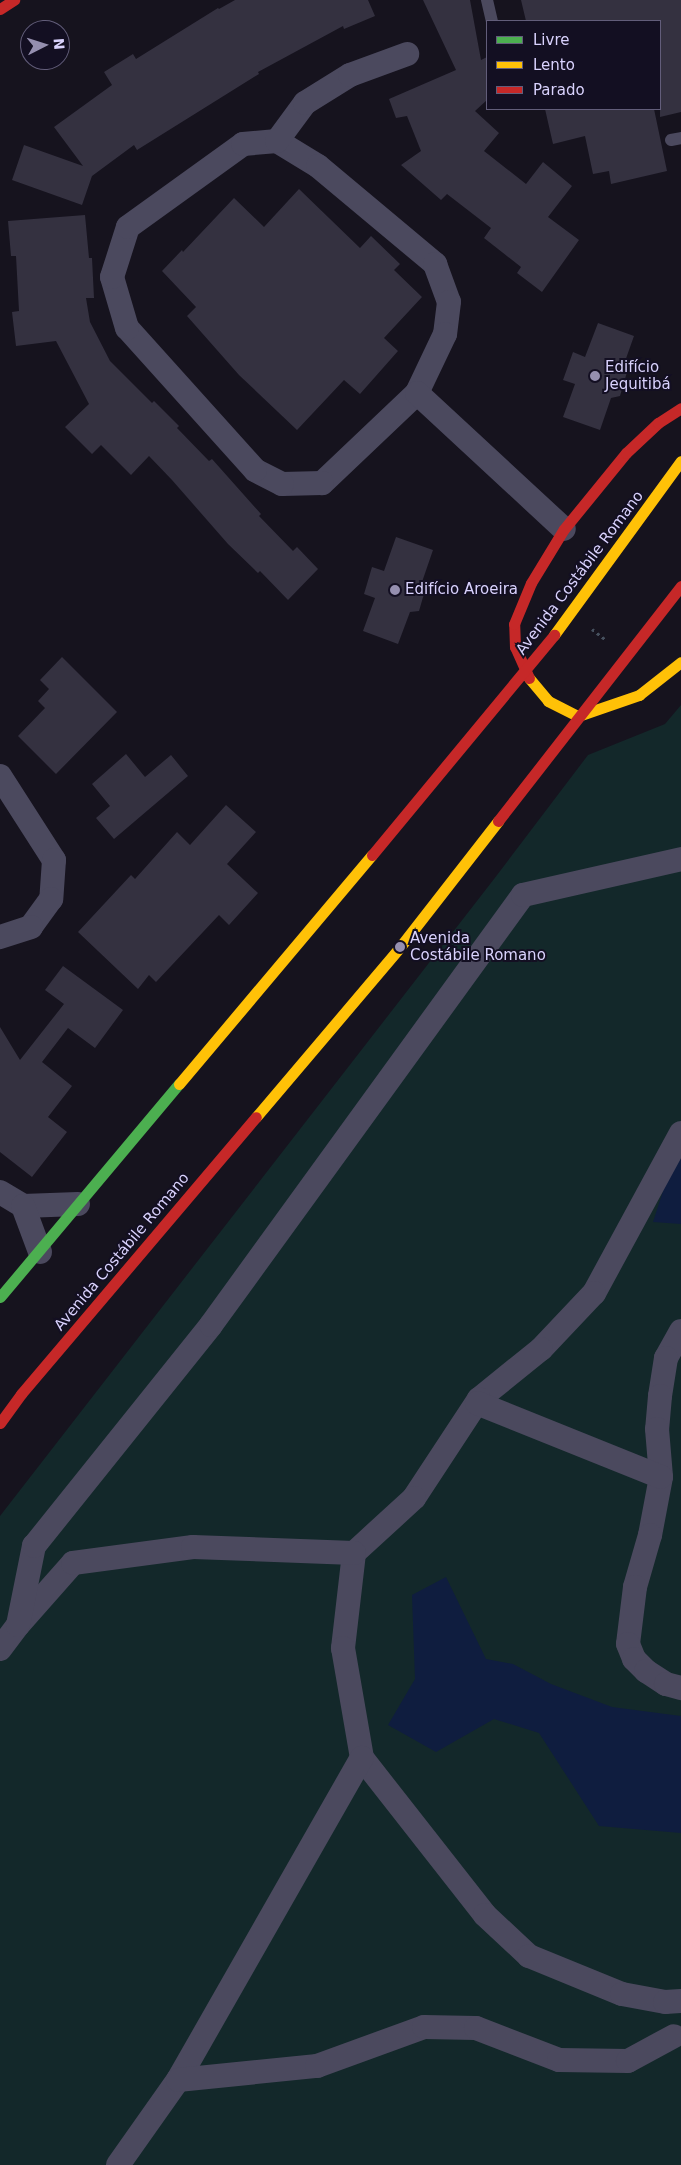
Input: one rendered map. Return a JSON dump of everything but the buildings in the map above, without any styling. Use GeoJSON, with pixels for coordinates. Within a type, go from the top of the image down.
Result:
{"type":"FeatureCollection","features":[{"type":"Feature","properties":{"kind":"main road"},"geometry":{"type":"LineString","coordinates":[[0,9],[14,0]]}},
{"type":"Feature","properties":{"kind":"main road"},"geometry":{"type":"LineString","coordinates":[[681,408],[658,423],[626,453],[564,530],[531,583],[514,624],[515,647],[524,673],[548,701],[578,716],[639,695],[681,662]]}},
{"type":"Feature","properties":{"kind":"main road","name":"Avenida Costábile Romano"},"geometry":{"type":"LineString","coordinates":[[0,1297],[40,1252],[78,1204],[524,673],[572,612],[681,462]]}},
{"type":"Feature","properties":{"kind":"main road","name":"Avenida Costábile Romano"},"geometry":{"type":"LineString","coordinates":[[0,1423],[27,1386],[400,947],[681,586]]}},
{"type":"Feature","properties":{"kind":"street"},"geometry":{"type":"LineString","coordinates":[[277,142],[305,103],[350,75],[407,54]]}},
{"type":"Feature","properties":{"kind":"street"},"geometry":{"type":"LineString","coordinates":[[277,142],[318,166],[435,264],[449,302],[445,334],[417,393],[322,482],[282,484],[255,470],[127,328],[112,277],[128,227],[244,144],[277,142]]}},
{"type":"Feature","properties":{"kind":"street"},"geometry":{"type":"LineString","coordinates":[[417,393],[564,530]]}},
{"type":"Feature","properties":{"kind":"street"},"geometry":{"type":"LineString","coordinates":[[0,776],[54,860],[51,899],[31,927],[0,937]]}},
{"type":"Feature","properties":{"kind":"street"},"geometry":{"type":"LineString","coordinates":[[18,1625],[34,1546],[210,1325],[523,895],[681,859]]}},
{"type":"Feature","properties":{"kind":"street"},"geometry":{"type":"LineString","coordinates":[[178,2080],[316,2066],[424,2028],[476,2028],[559,2060],[628,2061],[678,2039],[673,2002],[622,1994],[529,1956],[485,1916],[362,1758],[343,1648],[354,1553],[414,1498],[477,1403],[541,1349],[594,1293],[681,1133]]}},
{"type":"Feature","properties":{"kind":"street"},"geometry":{"type":"LineString","coordinates":[[0,1192],[23,1206],[78,1204]]}},
{"type":"Feature","properties":{"kind":"street"},"geometry":{"type":"LineString","coordinates":[[23,1206],[40,1252]]}},
{"type":"Feature","properties":{"kind":"street"},"geometry":{"type":"LineString","coordinates":[[681,1331],[666,1358],[657,1429],[661,1477],[650,1535],[635,1587],[628,1644],[634,1658],[646,1671],[666,1684],[681,1688]]}},
{"type":"Feature","properties":{"kind":"street"},"geometry":{"type":"LineString","coordinates":[[477,1403],[661,1477]]}},
{"type":"Feature","properties":{"kind":"street"},"geometry":{"type":"LineString","coordinates":[[0,1649],[18,1625],[73,1563],[194,1547],[354,1553]]}},
{"type":"Feature","properties":{"kind":"street"},"geometry":{"type":"LineString","coordinates":[[118,2165],[178,2080],[362,1758]]}},
{"type":"Feature","properties":{"kind":"lane"},"geometry":{"type":"LineString","coordinates":[[487,0],[492,20]]}},
{"type":"Feature","properties":{"kind":"green space"},"geometry":{"type":"Polygon","coordinates":[[[681,705],[681,2165],[0,2165],[0,1516],[588,755],[665,724],[681,705]]]}},
{"type":"Feature","properties":{"kind":"water"},"geometry":{"type":"Polygon","coordinates":[[[681,1148],[681,1224],[653,1222],[674,1157],[681,1148]]]}},
{"type":"Feature","properties":{"kind":"water"},"geometry":{"type":"Polygon","coordinates":[[[446,1577],[486,1659],[513,1664],[551,1684],[612,1707],[681,1716],[681,1833],[599,1826],[539,1733],[494,1719],[436,1752],[388,1725],[415,1679],[412,1595],[446,1577]]]}},
{"type":"Feature","properties":{"kind":"traffic: fast"},"geometry":{"type":"LineString","coordinates":[[0,1297],[179,1084]]}},
{"type":"Feature","properties":{"kind":"traffic: slow"},"geometry":{"type":"LineString","coordinates":[[554,635],[681,461]]}},
{"type":"Feature","properties":{"kind":"traffic: slow"},"geometry":{"type":"LineString","coordinates":[[529,678],[548,701],[578,716],[639,695],[681,662]]}},
{"type":"Feature","properties":{"kind":"traffic: slow"},"geometry":{"type":"LineString","coordinates":[[256,1117],[400,947],[498,821]]}},
{"type":"Feature","properties":{"kind":"traffic: slow"},"geometry":{"type":"LineString","coordinates":[[179,1084],[372,855]]}},
{"type":"Feature","properties":{"kind":"traffic: jam"},"geometry":{"type":"LineString","coordinates":[[0,9],[14,0]]}},
{"type":"Feature","properties":{"kind":"traffic: jam"},"geometry":{"type":"LineString","coordinates":[[529,678],[515,647],[514,624],[531,583],[564,529],[626,453],[658,423],[681,408]]}},
{"type":"Feature","properties":{"kind":"traffic: jam"},"geometry":{"type":"LineString","coordinates":[[498,821],[681,586]]}},
{"type":"Feature","properties":{"kind":"traffic: jam"},"geometry":{"type":"LineString","coordinates":[[372,855],[554,635]]}},
{"type":"Feature","properties":{"kind":"traffic: jam"},"geometry":{"type":"LineString","coordinates":[[0,1423],[21,1394],[256,1117]]}},
{"type":"Feature","properties":{"kind":"place","name":"Edifício Jequitibá"},"geometry":{"type":"Point","coordinates":[595,376]}},
{"type":"Feature","properties":{"kind":"place","name":"Edifício Aroeira"},"geometry":{"type":"Point","coordinates":[395,590]}},
{"type":"Feature","properties":{"kind":"place","name":"Avenida Costábile Romano"},"geometry":{"type":"Point","coordinates":[400,947]}}]}
